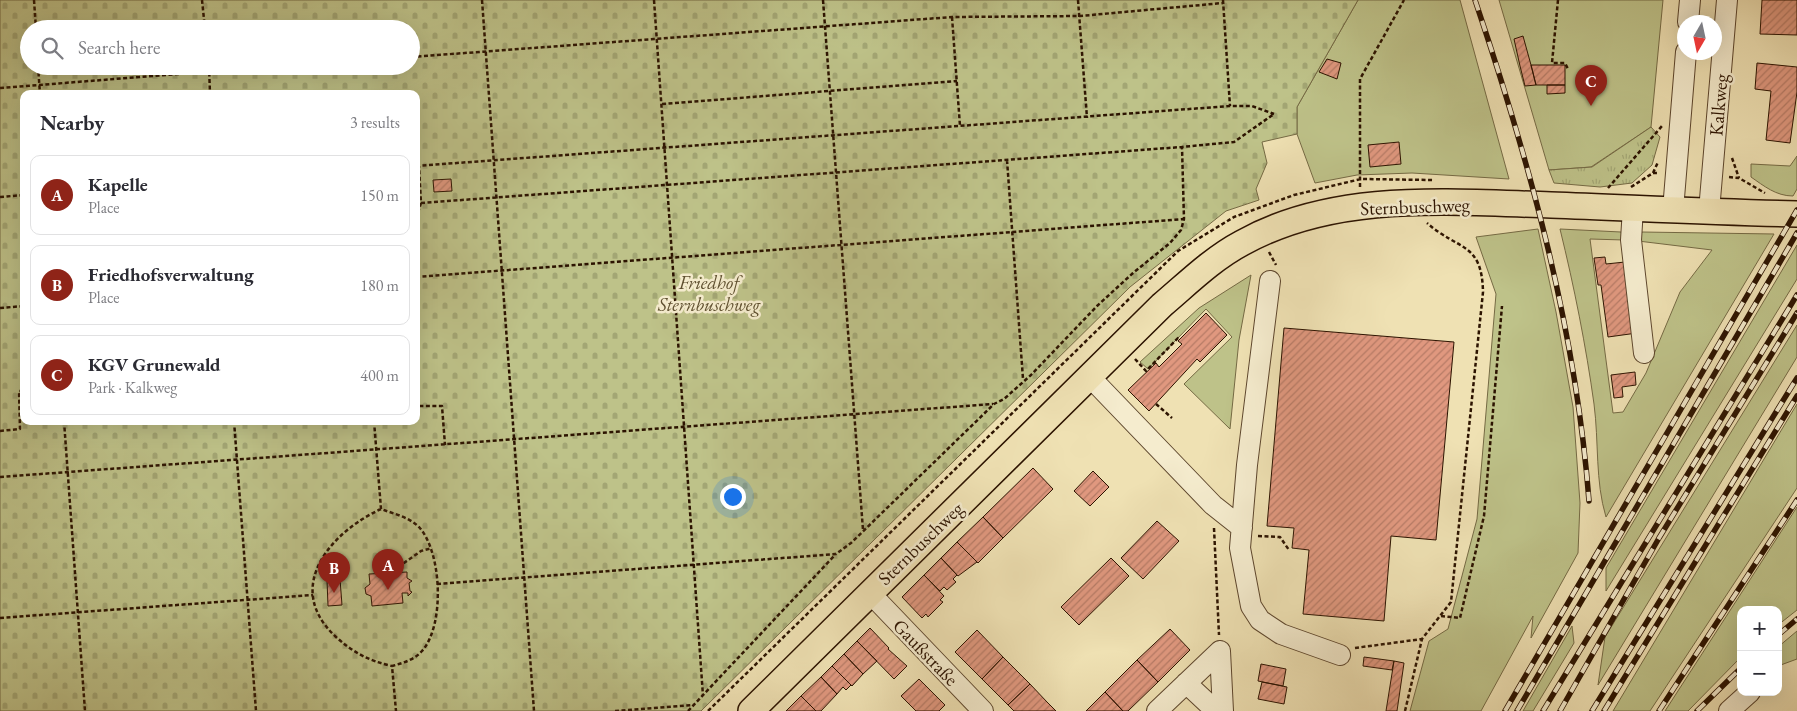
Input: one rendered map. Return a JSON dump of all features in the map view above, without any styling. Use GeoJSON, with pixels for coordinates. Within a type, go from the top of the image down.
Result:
{"type":"FeatureCollection","features":[{"type":"Feature","properties":{"kind":"main road","name":"Sternbuschweg"},"geometry":{"type":"LineString","coordinates":[[751,711],[1162,306],[1221,256],[1243,242],[1299,220],[1357,206],[1420,213],[1633,208],[1797,214]]}},
{"type":"Feature","properties":{"kind":"street"},"geometry":{"type":"LineString","coordinates":[[1689,15],[1690,0]]}},
{"type":"Feature","properties":{"kind":"street","name":"Kalkweg"},"geometry":{"type":"LineString","coordinates":[[1709,211],[1727,0]]}},
{"type":"Feature","properties":{"kind":"street","name":"Kalkweg"},"geometry":{"type":"LineString","coordinates":[[1673,210],[1685,60]]}},
{"type":"Feature","properties":{"kind":"street"},"geometry":{"type":"LineString","coordinates":[[1633,208],[1631,240],[1644,352]]}},
{"type":"Feature","properties":{"kind":"street"},"geometry":{"type":"LineString","coordinates":[[1275,277],[1248,456],[1240,548],[1251,606],[1260,620],[1282,634],[1340,654]]}},
{"type":"Feature","properties":{"kind":"street"},"geometry":{"type":"LineString","coordinates":[[1090,376],[1213,505],[1242,528]]}},
{"type":"Feature","properties":{"kind":"street","name":"Gaußstraße"},"geometry":{"type":"LineString","coordinates":[[870,593],[983,711]]}},
{"type":"Feature","properties":{"kind":"street"},"geometry":{"type":"LineString","coordinates":[[1157,711],[1220,651]]}},
{"type":"Feature","properties":{"kind":"street"},"geometry":{"type":"LineString","coordinates":[[1220,651],[1222,711]]}},
{"type":"Feature","properties":{"kind":"street"},"geometry":{"type":"LineString","coordinates":[[1186,683],[1216,711]]}},
{"type":"Feature","properties":{"kind":"street"},"geometry":{"type":"LineString","coordinates":[[1729,711],[1746,696]]}},
{"type":"Feature","properties":{"kind":"path"},"geometry":{"type":"LineString","coordinates":[[34,0],[35,20]]}},
{"type":"Feature","properties":{"kind":"path"},"geometry":{"type":"LineString","coordinates":[[202,0],[204,20]]}},
{"type":"Feature","properties":{"kind":"path"},"geometry":{"type":"LineString","coordinates":[[482,0],[534,711]]}},
{"type":"Feature","properties":{"kind":"path"},"geometry":{"type":"LineString","coordinates":[[654,0],[703,696]]}},
{"type":"Feature","properties":{"kind":"path"},"geometry":{"type":"LineString","coordinates":[[823,0],[863,530]]}},
{"type":"Feature","properties":{"kind":"path"},"geometry":{"type":"LineString","coordinates":[[1078,0],[1087,118]]}},
{"type":"Feature","properties":{"kind":"path"},"geometry":{"type":"LineString","coordinates":[[1357,206],[1361,179],[1360,79],[1404,0]]}},
{"type":"Feature","properties":{"kind":"path"},"geometry":{"type":"LineString","coordinates":[[1558,0],[1552,63],[1565,63],[1568,69]]}},
{"type":"Feature","properties":{"kind":"path"},"geometry":{"type":"LineString","coordinates":[[420,55],[952,17],[1080,16],[1223,2],[1230,106]]}},
{"type":"Feature","properties":{"kind":"path"},"geometry":{"type":"LineString","coordinates":[[952,17],[960,126]]}},
{"type":"Feature","properties":{"kind":"path"},"geometry":{"type":"LineString","coordinates":[[38,75],[40,90]]}},
{"type":"Feature","properties":{"kind":"path"},"geometry":{"type":"LineString","coordinates":[[0,88],[170,75]]}},
{"type":"Feature","properties":{"kind":"path"},"geometry":{"type":"LineString","coordinates":[[209,75],[210,90]]}},
{"type":"Feature","properties":{"kind":"path"},"geometry":{"type":"LineString","coordinates":[[662,104],[957,81]]}},
{"type":"Feature","properties":{"kind":"path"},"geometry":{"type":"LineString","coordinates":[[420,166],[1230,106],[1252,106],[1274,114],[1234,142],[421,203]]}},
{"type":"Feature","properties":{"kind":"path"},"geometry":{"type":"LineString","coordinates":[[1607,190],[1665,121]]}},
{"type":"Feature","properties":{"kind":"path"},"geometry":{"type":"LineString","coordinates":[[688,711],[836,554],[994,404],[1031,375],[1104,299],[1170,243],[1181,230],[1184,219],[1182,147]]}},
{"type":"Feature","properties":{"kind":"path"},"geometry":{"type":"LineString","coordinates":[[1007,160],[1023,380]]}},
{"type":"Feature","properties":{"kind":"path"},"geometry":{"type":"LineString","coordinates":[[420,191],[420,206]]}},
{"type":"Feature","properties":{"kind":"path"},"geometry":{"type":"LineString","coordinates":[[0,197],[20,195]]}},
{"type":"Feature","properties":{"kind":"path"},"geometry":{"type":"LineString","coordinates":[[708,711],[1178,251],[1234,217],[1294,195]]}},
{"type":"Feature","properties":{"kind":"path"},"geometry":{"type":"LineString","coordinates":[[1420,213],[1436,222]]}},
{"type":"Feature","properties":{"kind":"path"},"geometry":{"type":"LineString","coordinates":[[1405,711],[1422,639],[1451,602],[1483,292],[1482,270],[1472,253],[1438,232],[1420,213]]}},
{"type":"Feature","properties":{"kind":"path"},"geometry":{"type":"LineString","coordinates":[[420,277],[1184,219]]}},
{"type":"Feature","properties":{"kind":"path"},"geometry":{"type":"LineString","coordinates":[[1262,256],[1274,250]]}},
{"type":"Feature","properties":{"kind":"path"},"geometry":{"type":"LineString","coordinates":[[1269,252],[1275,277]]}},
{"type":"Feature","properties":{"kind":"path"},"geometry":{"type":"LineString","coordinates":[[0,308],[20,306]]}},
{"type":"Feature","properties":{"kind":"path"},"geometry":{"type":"LineString","coordinates":[[1441,616],[1460,618],[1484,516],[1502,306]]}},
{"type":"Feature","properties":{"kind":"path"},"geometry":{"type":"LineString","coordinates":[[1135,359],[1146,371],[1178,338],[1180,339]]}},
{"type":"Feature","properties":{"kind":"path"},"geometry":{"type":"LineString","coordinates":[[0,431],[20,429],[20,391]]}},
{"type":"Feature","properties":{"kind":"path"},"geometry":{"type":"LineString","coordinates":[[0,477],[994,404]]}},
{"type":"Feature","properties":{"kind":"path"},"geometry":{"type":"LineString","coordinates":[[1156,404],[1172,418]]}},
{"type":"Feature","properties":{"kind":"path"},"geometry":{"type":"LineString","coordinates":[[420,406],[442,406],[445,445]]}},
{"type":"Feature","properties":{"kind":"path"},"geometry":{"type":"LineString","coordinates":[[64,425],[85,711]]}},
{"type":"Feature","properties":{"kind":"path"},"geometry":{"type":"LineString","coordinates":[[234,425],[256,711]]}},
{"type":"Feature","properties":{"kind":"path"},"geometry":{"type":"LineString","coordinates":[[374,425],[381,509]]}},
{"type":"Feature","properties":{"kind":"path"},"geometry":{"type":"LineString","coordinates":[[381,509],[412,521],[420,528],[432,548],[437,584],[437,610],[429,640],[421,651],[409,661],[392,666],[377,663],[347,647],[322,620],[315,607],[313,594],[317,568],[324,552],[351,526],[381,509]]}},
{"type":"Feature","properties":{"kind":"path"},"geometry":{"type":"LineString","coordinates":[[1213,522],[1220,651]]}},
{"type":"Feature","properties":{"kind":"path"},"geometry":{"type":"LineString","coordinates":[[1268,537],[1280,537],[1289,550]]}},
{"type":"Feature","properties":{"kind":"path"},"geometry":{"type":"LineString","coordinates":[[377,574],[377,569],[402,565],[421,551],[432,548]]}},
{"type":"Feature","properties":{"kind":"path"},"geometry":{"type":"LineString","coordinates":[[437,584],[524,579],[836,554]]}},
{"type":"Feature","properties":{"kind":"path"},"geometry":{"type":"LineString","coordinates":[[0,618],[313,594]]}},
{"type":"Feature","properties":{"kind":"path"},"geometry":{"type":"LineString","coordinates":[[1340,654],[1346,649],[1422,639]]}},
{"type":"Feature","properties":{"kind":"path"},"geometry":{"type":"LineString","coordinates":[[392,666],[396,711]]}},
{"type":"Feature","properties":{"kind":"path"},"geometry":{"type":"LineString","coordinates":[[615,711],[695,704]]}},
{"type":"Feature","properties":{"kind":"green space","name":"Friedhof Sternbuschweg"},"geometry":{"type":"Polygon","coordinates":[[[0,0],[1358,0],[1297,107],[1297,134],[1262,142],[1267,163],[1256,189],[1259,200],[1226,211],[1130,287],[701,711],[0,711],[0,0]]]}},
{"type":"Feature","properties":{"kind":"green space"},"geometry":{"type":"Polygon","coordinates":[[[1358,0],[1460,0],[1509,179],[1412,173],[1357,175],[1315,183],[1297,134],[1297,107],[1358,0]]]}},
{"type":"Feature","properties":{"kind":"green space"},"geometry":{"type":"Polygon","coordinates":[[[1499,0],[1663,0],[1651,127],[1591,167],[1549,170],[1499,0]]]}},
{"type":"Feature","properties":{"kind":"green space"},"geometry":{"type":"Polygon","coordinates":[[[1651,127],[1660,137],[1652,165],[1632,183],[1600,187],[1554,183],[1549,170],[1592,167],[1651,127]]]}},
{"type":"Feature","properties":{"kind":"green space"},"geometry":{"type":"Polygon","coordinates":[[[1797,156],[1797,189],[1793,196],[1776,192],[1751,177],[1751,164],[1790,166],[1797,156]]]}},
{"type":"Feature","properties":{"kind":"green space"},"geometry":{"type":"Polygon","coordinates":[[[1538,229],[1556,312],[1573,407],[1580,503],[1578,553],[1531,638],[1533,616],[1481,711],[1410,711],[1429,641],[1448,629],[1477,519],[1496,294],[1476,237],[1538,229]]]}},
{"type":"Feature","properties":{"kind":"green space"},"geometry":{"type":"Polygon","coordinates":[[[1560,229],[1621,232],[1624,240],[1590,239],[1613,413],[1623,412],[1646,373],[1680,292],[1712,250],[1638,241],[1642,232],[1774,234],[1606,517],[1600,490],[1596,418],[1591,382],[1560,229]]]}},
{"type":"Feature","properties":{"kind":"green space"},"geometry":{"type":"Polygon","coordinates":[[[1797,245],[1797,279],[1606,591],[1606,568],[1797,245]]]}},
{"type":"Feature","properties":{"kind":"green space"},"geometry":{"type":"Polygon","coordinates":[[[1251,275],[1239,340],[1230,429],[1184,384],[1232,337],[1206,309],[1148,369],[1140,362],[1199,308],[1251,275]]]}},
{"type":"Feature","properties":{"kind":"green space"},"geometry":{"type":"Polygon","coordinates":[[[1797,325],[1797,357],[1598,685],[1605,637],[1797,325]]]}},
{"type":"Feature","properties":{"kind":"green space"},"geometry":{"type":"Polygon","coordinates":[[[1797,404],[1797,488],[1650,711],[1613,711],[1797,404]]]}},
{"type":"Feature","properties":{"kind":"green space"},"geometry":{"type":"Polygon","coordinates":[[[1797,507],[1797,610],[1782,622],[1782,606],[1737,606],[1737,661],[1688,711],[1665,711],[1797,507]]]}},
{"type":"Feature","properties":{"kind":"green space"},"geometry":{"type":"Polygon","coordinates":[[[1572,626],[1574,643],[1533,711],[1523,711],[1572,626]]]}},
{"type":"Feature","properties":{"kind":"green space"},"geometry":{"type":"Polygon","coordinates":[[[1797,631],[1797,659],[1782,665],[1782,644],[1797,631]]]}},
{"type":"Feature","properties":{"kind":"building"},"geometry":{"type":"Polygon","coordinates":[[[1762,0],[1797,0],[1797,35],[1760,34],[1762,0]]]}},
{"type":"Feature","properties":{"kind":"building"},"geometry":{"type":"Polygon","coordinates":[[[1523,36],[1536,85],[1525,86],[1514,39],[1523,36]]]}},
{"type":"Feature","properties":{"kind":"building"},"geometry":{"type":"Polygon","coordinates":[[[1327,59],[1341,63],[1337,79],[1319,72],[1327,59]]]}},
{"type":"Feature","properties":{"kind":"building"},"geometry":{"type":"Polygon","coordinates":[[[1757,63],[1797,67],[1797,92],[1790,143],[1766,140],[1771,91],[1755,89],[1757,63]]]}},
{"type":"Feature","properties":{"kind":"building"},"geometry":{"type":"Polygon","coordinates":[[[1531,65],[1565,65],[1565,85],[1536,85],[1531,65]]]}},
{"type":"Feature","properties":{"kind":"building"},"geometry":{"type":"Polygon","coordinates":[[[1547,85],[1565,85],[1565,93],[1547,94],[1547,85]]]}},
{"type":"Feature","properties":{"kind":"building"},"geometry":{"type":"Polygon","coordinates":[[[1399,142],[1401,164],[1370,167],[1368,145],[1399,142]]]}},
{"type":"Feature","properties":{"kind":"building"},"geometry":{"type":"Polygon","coordinates":[[[451,179],[452,191],[434,192],[433,180],[451,179]]]}},
{"type":"Feature","properties":{"kind":"building"},"geometry":{"type":"Polygon","coordinates":[[[1605,257],[1606,264],[1625,262],[1637,333],[1608,337],[1601,285],[1598,285],[1594,258],[1605,257]]]}},
{"type":"Feature","properties":{"kind":"building"},"geometry":{"type":"Polygon","coordinates":[[[1206,313],[1227,335],[1200,362],[1197,359],[1149,411],[1128,390],[1156,363],[1159,367],[1182,344],[1178,341],[1206,313]]]}},
{"type":"Feature","properties":{"kind":"building"},"geometry":{"type":"Polygon","coordinates":[[[1284,328],[1454,342],[1436,540],[1391,536],[1384,621],[1303,614],[1309,550],[1292,548],[1294,528],[1267,526],[1284,328]]]}},
{"type":"Feature","properties":{"kind":"building"},"geometry":{"type":"Polygon","coordinates":[[[1635,372],[1636,385],[1622,387],[1623,397],[1614,398],[1611,375],[1635,372]]]}},
{"type":"Feature","properties":{"kind":"building"},"geometry":{"type":"Polygon","coordinates":[[[1033,468],[1053,489],[1003,538],[983,517],[1033,468]]]}},
{"type":"Feature","properties":{"kind":"building"},"geometry":{"type":"Polygon","coordinates":[[[1093,471],[1109,487],[1090,506],[1074,491],[1093,471]]]}},
{"type":"Feature","properties":{"kind":"building"},"geometry":{"type":"Polygon","coordinates":[[[983,517],[1003,538],[978,563],[957,542],[983,517]]]}},
{"type":"Feature","properties":{"kind":"building"},"geometry":{"type":"Polygon","coordinates":[[[1157,521],[1179,541],[1143,579],[1121,558],[1157,521]]]}},
{"type":"Feature","properties":{"kind":"building"},"geometry":{"type":"Polygon","coordinates":[[[957,542],[977,562],[958,576],[941,558],[957,542]]]}},
{"type":"Feature","properties":{"kind":"building"},"geometry":{"type":"Polygon","coordinates":[[[941,558],[957,575],[953,579],[956,582],[947,590],[944,587],[940,591],[924,575],[941,558]]]}},
{"type":"Feature","properties":{"kind":"building"},"geometry":{"type":"Polygon","coordinates":[[[1111,558],[1129,576],[1079,625],[1061,607],[1111,558]]]}},
{"type":"Feature","properties":{"kind":"building"},"geometry":{"type":"Polygon","coordinates":[[[407,572],[407,578],[412,581],[409,583],[410,591],[412,592],[408,596],[408,593],[402,593],[403,603],[372,606],[371,596],[366,594],[365,588],[370,584],[369,574],[407,572]]]}},
{"type":"Feature","properties":{"kind":"building"},"geometry":{"type":"Polygon","coordinates":[[[924,575],[944,596],[940,600],[943,602],[928,617],[926,614],[922,618],[902,597],[924,575]]]}},
{"type":"Feature","properties":{"kind":"building"},"geometry":{"type":"Polygon","coordinates":[[[340,579],[342,605],[328,606],[327,580],[340,579]]]}},
{"type":"Feature","properties":{"kind":"building"},"geometry":{"type":"Polygon","coordinates":[[[870,628],[888,649],[907,666],[894,679],[857,641],[870,628]]]}},
{"type":"Feature","properties":{"kind":"building"},"geometry":{"type":"Polygon","coordinates":[[[1170,629],[1190,650],[1158,682],[1137,660],[1170,629]]]}},
{"type":"Feature","properties":{"kind":"building"},"geometry":{"type":"Polygon","coordinates":[[[977,630],[1003,657],[982,679],[955,652],[977,630]]]}},
{"type":"Feature","properties":{"kind":"building"},"geometry":{"type":"Polygon","coordinates":[[[857,641],[877,661],[863,674],[844,654],[857,641]]]}},
{"type":"Feature","properties":{"kind":"building"},"geometry":{"type":"Polygon","coordinates":[[[844,654],[863,674],[852,686],[832,666],[844,654]]]}},
{"type":"Feature","properties":{"kind":"building"},"geometry":{"type":"Polygon","coordinates":[[[1003,657],[1030,684],[1008,705],[982,679],[1003,657]]]}},
{"type":"Feature","properties":{"kind":"building"},"geometry":{"type":"Polygon","coordinates":[[[1364,657],[1394,661],[1392,670],[1363,666],[1364,657]]]}},
{"type":"Feature","properties":{"kind":"building"},"geometry":{"type":"Polygon","coordinates":[[[1137,660],[1158,682],[1128,711],[1123,711],[1105,692],[1137,660]]]}},
{"type":"Feature","properties":{"kind":"building"},"geometry":{"type":"Polygon","coordinates":[[[1394,661],[1404,663],[1397,711],[1386,711],[1394,661]]]}},
{"type":"Feature","properties":{"kind":"building"},"geometry":{"type":"Polygon","coordinates":[[[1261,664],[1286,669],[1283,686],[1258,681],[1261,664]]]}},
{"type":"Feature","properties":{"kind":"building"},"geometry":{"type":"Polygon","coordinates":[[[832,666],[851,685],[846,690],[843,687],[837,694],[821,677],[832,666]]]}},
{"type":"Feature","properties":{"kind":"building"},"geometry":{"type":"Polygon","coordinates":[[[821,677],[837,694],[821,711],[816,711],[801,696],[821,677]]]}},
{"type":"Feature","properties":{"kind":"building"},"geometry":{"type":"Polygon","coordinates":[[[919,679],[945,705],[939,711],[916,711],[901,696],[919,679]]]}},
{"type":"Feature","properties":{"kind":"building"},"geometry":{"type":"Polygon","coordinates":[[[1262,682],[1287,687],[1284,704],[1258,699],[1262,682]]]}},
{"type":"Feature","properties":{"kind":"building"},"geometry":{"type":"Polygon","coordinates":[[[1030,684],[1056,711],[1014,711],[1008,705],[1030,684]]]}},
{"type":"Feature","properties":{"kind":"building"},"geometry":{"type":"Polygon","coordinates":[[[1105,692],[1123,711],[1086,711],[1105,692]]]}},
{"type":"Feature","properties":{"kind":"building"},"geometry":{"type":"Polygon","coordinates":[[[801,696],[816,711],[786,711],[801,696]]]}},
{"type":"Feature","properties":{"kind":"railway"},"geometry":{"type":"LineString","coordinates":[[1475,0],[1514,123],[1548,248],[1562,310],[1573,374],[1583,437],[1589,501]]}},
{"type":"Feature","properties":{"kind":"railway"},"geometry":{"type":"LineString","coordinates":[[1505,711],[1797,210]]}},
{"type":"Feature","properties":{"kind":"railway"},"geometry":{"type":"LineString","coordinates":[[1517,711],[1797,233]]}},
{"type":"Feature","properties":{"kind":"railway"},"geometry":{"type":"LineString","coordinates":[[1543,711],[1797,295]]}},
{"type":"Feature","properties":{"kind":"railway"},"geometry":{"type":"LineString","coordinates":[[1560,711],[1659,538],[1797,313]]}},
{"type":"Feature","properties":{"kind":"railway"},"geometry":{"type":"LineString","coordinates":[[1592,711],[1797,378]]}},
{"type":"Feature","properties":{"kind":"railway"},"geometry":{"type":"LineString","coordinates":[[1604,711],[1797,396]]}},
{"type":"Feature","properties":{"kind":"railway"},"geometry":{"type":"LineString","coordinates":[[1659,711],[1797,500]]}},
{"type":"Feature","properties":{"kind":"railway"},"geometry":{"type":"LineString","coordinates":[[1782,632],[1797,619]]}},
{"type":"Feature","properties":{"kind":"railway"},"geometry":{"type":"LineString","coordinates":[[1697,711],[1737,672]]}},
{"type":"Feature","properties":{"kind":"place","name":"KGV Grunewald"},"geometry":{"type":"Point","coordinates":[1591,106]}},
{"type":"Feature","properties":{"kind":"place","name":"Kapelle"},"geometry":{"type":"Point","coordinates":[388,590]}},
{"type":"Feature","properties":{"kind":"place","name":"Friedhofsverwaltung"},"geometry":{"type":"Point","coordinates":[334,593]}}]}
